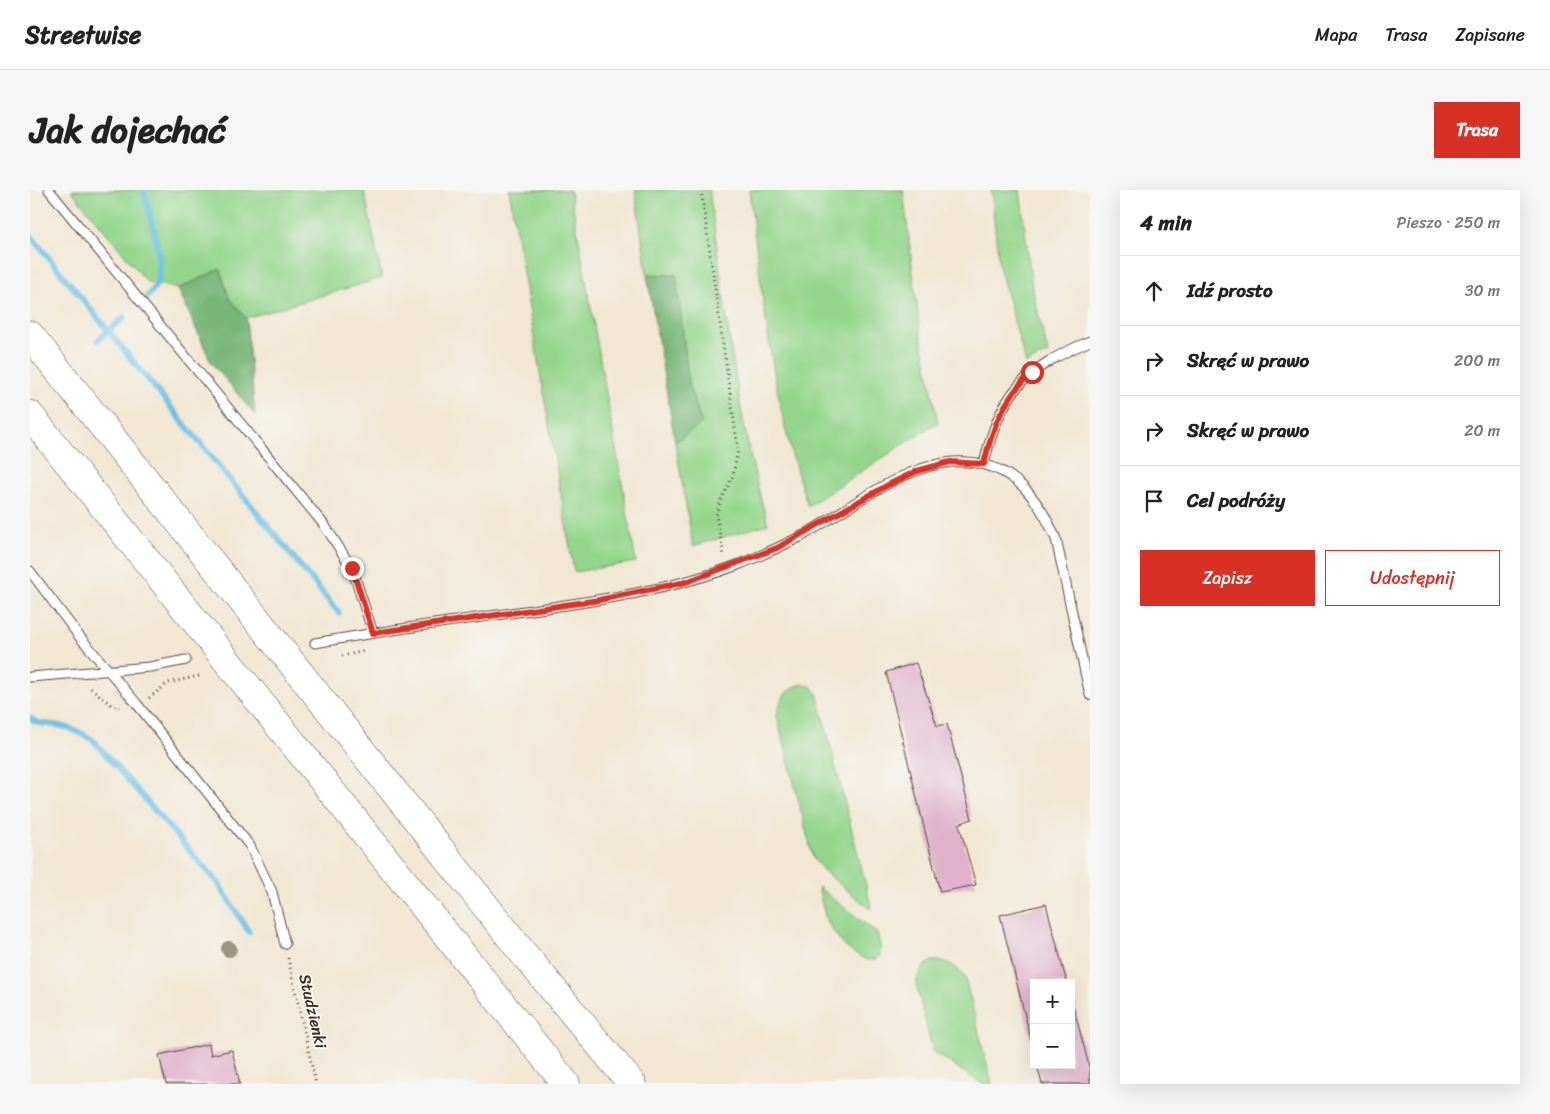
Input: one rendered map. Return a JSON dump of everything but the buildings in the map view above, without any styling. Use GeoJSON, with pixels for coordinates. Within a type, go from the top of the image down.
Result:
{"type":"FeatureCollection","features":[{"type":"Feature","properties":{"kind":"highway"},"geometry":{"type":"LineString","coordinates":[[30,335],[523,953],[632,1084]]}},
{"type":"Feature","properties":{"kind":"highway"},"geometry":{"type":"LineString","coordinates":[[30,415],[566,1084]]}},
{"type":"Feature","properties":{"kind":"lane"},"geometry":{"type":"LineString","coordinates":[[49,190],[325,526],[352,568],[373,633]]}},
{"type":"Feature","properties":{"kind":"lane"},"geometry":{"type":"LineString","coordinates":[[984,464],[998,419],[1007,400],[1019,384],[1047,361],[1090,341]]}},
{"type":"Feature","properties":{"kind":"lane"},"geometry":{"type":"LineString","coordinates":[[315,643],[599,600],[686,582],[728,568],[777,548],[886,486],[917,471],[950,462],[984,464],[1006,473],[1024,486],[1037,501],[1048,520],[1056,539],[1090,695]]}},
{"type":"Feature","properties":{"kind":"lane"},"geometry":{"type":"LineString","coordinates":[[30,570],[250,846],[272,892],[284,944]]}},
{"type":"Feature","properties":{"kind":"lane"},"geometry":{"type":"LineString","coordinates":[[30,678],[109,671],[186,660]]}},
{"type":"Feature","properties":{"kind":"path"},"geometry":{"type":"LineString","coordinates":[[701,190],[738,449],[733,476],[720,502],[716,516],[728,568]]}},
{"type":"Feature","properties":{"kind":"path"},"geometry":{"type":"LineString","coordinates":[[77,673],[111,705],[127,708]]}},
{"type":"Feature","properties":{"kind":"path"},"geometry":{"type":"LineString","coordinates":[[147,700],[168,683],[198,676]]}},
{"type":"Feature","properties":{"kind":"path","name":"Studzienki"},"geometry":{"type":"LineString","coordinates":[[284,944],[316,1084]]}},
{"type":"Feature","properties":{"kind":"green space"},"geometry":{"type":"Polygon","coordinates":[[[71,190],[364,190],[382,278],[246,318],[229,298],[220,269],[178,289],[147,282],[71,190]]]}},
{"type":"Feature","properties":{"kind":"green space"},"geometry":{"type":"Polygon","coordinates":[[[509,190],[570,190],[636,562],[574,572],[509,190]]]}},
{"type":"Feature","properties":{"kind":"green space"},"geometry":{"type":"Polygon","coordinates":[[[635,190],[709,190],[739,400],[768,524],[693,546],[675,442],[702,423],[689,386],[676,275],[647,274],[635,190]]]}},
{"type":"Feature","properties":{"kind":"green space"},"geometry":{"type":"Polygon","coordinates":[[[749,190],[903,190],[920,331],[938,422],[808,506],[796,468],[777,390],[764,310],[749,190]]]}},
{"type":"Feature","properties":{"kind":"green space"},"geometry":{"type":"Polygon","coordinates":[[[991,190],[1020,190],[1032,287],[1048,353],[1026,364],[999,266],[991,190]]]}},
{"type":"Feature","properties":{"kind":"green space"},"geometry":{"type":"Polygon","coordinates":[[[220,269],[229,298],[246,318],[255,415],[211,362],[178,289],[220,269]]]}},
{"type":"Feature","properties":{"kind":"green space"},"geometry":{"type":"Polygon","coordinates":[[[647,275],[676,275],[689,386],[702,423],[675,442],[647,275]]]}},
{"type":"Feature","properties":{"kind":"green space"},"geometry":{"type":"Polygon","coordinates":[[[803,684],[812,687],[817,693],[872,910],[826,873],[813,858],[777,716],[784,695],[803,684]]]}},
{"type":"Feature","properties":{"kind":"green space"},"geometry":{"type":"Polygon","coordinates":[[[818,887],[877,933],[881,950],[875,960],[867,960],[852,952],[841,942],[826,920],[818,887]]]}},
{"type":"Feature","properties":{"kind":"green space"},"geometry":{"type":"Polygon","coordinates":[[[932,961],[952,965],[965,978],[992,1084],[983,1084],[933,1052],[916,984],[921,970],[932,961]]]}},
{"type":"Feature","properties":{"kind":"waterway"},"geometry":{"type":"LineString","coordinates":[[144,190],[158,248],[159,260],[158,280],[147,297]]}},
{"type":"Feature","properties":{"kind":"waterway"},"geometry":{"type":"LineString","coordinates":[[30,235],[339,613]]}},
{"type":"Feature","properties":{"kind":"waterway"},"geometry":{"type":"LineString","coordinates":[[98,340],[124,317]]}},
{"type":"Feature","properties":{"kind":"waterway"},"geometry":{"type":"LineString","coordinates":[[30,718],[39,723],[71,729],[93,740],[218,883],[249,932]]}},
{"type":"Feature","properties":{"kind":"route"},"geometry":{"type":"LineString","coordinates":[[352,568],[373,633],[599,600],[686,582],[728,568],[777,548],[886,486],[917,471],[950,462],[984,464],[990,440],[1007,400],[1019,384],[1032,372]]}}]}
